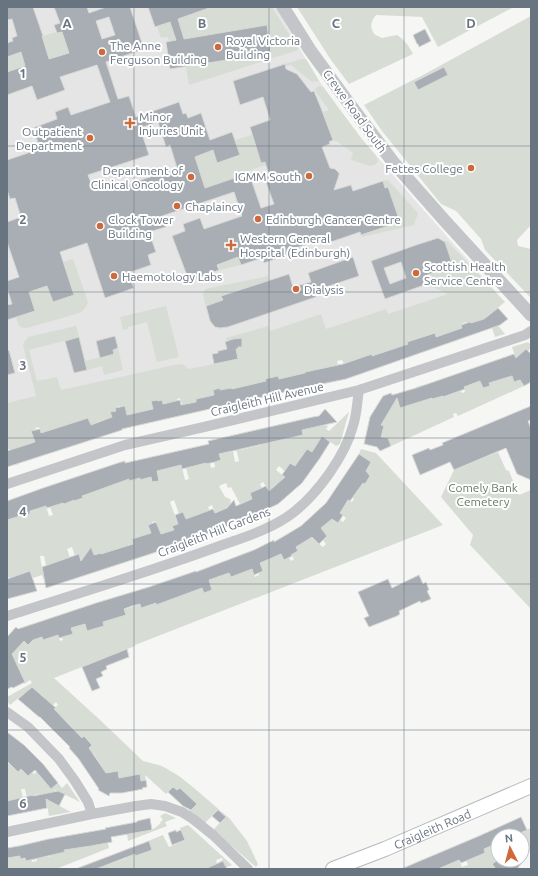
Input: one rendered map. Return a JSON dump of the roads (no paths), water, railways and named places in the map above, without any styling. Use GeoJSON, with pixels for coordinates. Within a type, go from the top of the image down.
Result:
{"type":"FeatureCollection","features":[{"type":"Feature","properties":{"kind":"main road","name":"Craigleith Road"},"geometry":{"type":"LineString","coordinates":[[333,869],[530,790]]}},
{"type":"Feature","properties":{"kind":"street","name":"Crewe Road South"},"geometry":{"type":"LineString","coordinates":[[284,7],[315,56],[393,162],[531,315]]}},
{"type":"Feature","properties":{"kind":"street","name":"Craigleith Hill Avenue"},"geometry":{"type":"LineString","coordinates":[[7,484],[125,445],[359,390],[525,336],[531,331]]}},
{"type":"Feature","properties":{"kind":"street","name":"Craigleith Hill Gardens"},"geometry":{"type":"LineString","coordinates":[[7,616],[201,553],[267,528],[288,516],[300,507],[315,492],[345,447],[355,419],[359,390]]}},
{"type":"Feature","properties":{"kind":"street"},"geometry":{"type":"LineString","coordinates":[[7,712],[28,727],[59,759],[88,802],[92,814]]}},
{"type":"Feature","properties":{"kind":"street"},"geometry":{"type":"LineString","coordinates":[[7,832],[136,806],[151,804],[165,806],[177,809],[193,819],[213,835],[248,869]]}},
{"type":"Feature","properties":{"kind":"place","name":"Royal Victoria Building"},"geometry":{"type":"Point","coordinates":[218,47]}},
{"type":"Feature","properties":{"kind":"place","name":"The Anne Ferguson Building"},"geometry":{"type":"Point","coordinates":[102,52]}},
{"type":"Feature","properties":{"kind":"place","name":"Minor Injuries Unit"},"geometry":{"type":"Point","coordinates":[130,123]}},
{"type":"Feature","properties":{"kind":"place","name":"Outpatient Department"},"geometry":{"type":"Point","coordinates":[90,138]}},
{"type":"Feature","properties":{"kind":"place","name":"Fettes College"},"geometry":{"type":"Point","coordinates":[471,168]}},
{"type":"Feature","properties":{"kind":"place","name":"IGMM South"},"geometry":{"type":"Point","coordinates":[309,176]}},
{"type":"Feature","properties":{"kind":"place","name":"Department of Clinical Oncology"},"geometry":{"type":"Point","coordinates":[191,177]}},
{"type":"Feature","properties":{"kind":"place","name":"Chaplaincy"},"geometry":{"type":"Point","coordinates":[177,206]}},
{"type":"Feature","properties":{"kind":"place","name":"Edinburgh Cancer Centre"},"geometry":{"type":"Point","coordinates":[258,219]}},
{"type":"Feature","properties":{"kind":"place","name":"Clock Tower Building"},"geometry":{"type":"Point","coordinates":[100,226]}},
{"type":"Feature","properties":{"kind":"place","name":"Western General Hospital (Edinburgh)"},"geometry":{"type":"Point","coordinates":[231,245]}},
{"type":"Feature","properties":{"kind":"place","name":"Scottish Health Service Centre"},"geometry":{"type":"Point","coordinates":[416,273]}},
{"type":"Feature","properties":{"kind":"place","name":"Haemotology Labs"},"geometry":{"type":"Point","coordinates":[114,276]}},
{"type":"Feature","properties":{"kind":"place","name":"Dialysis"},"geometry":{"type":"Point","coordinates":[296,289]}},
{"type":"Feature","properties":{"kind":"park label","name":"Comely Bank Cemetery"},"geometry":{"type":"Point","coordinates":[483,494]}}]}
